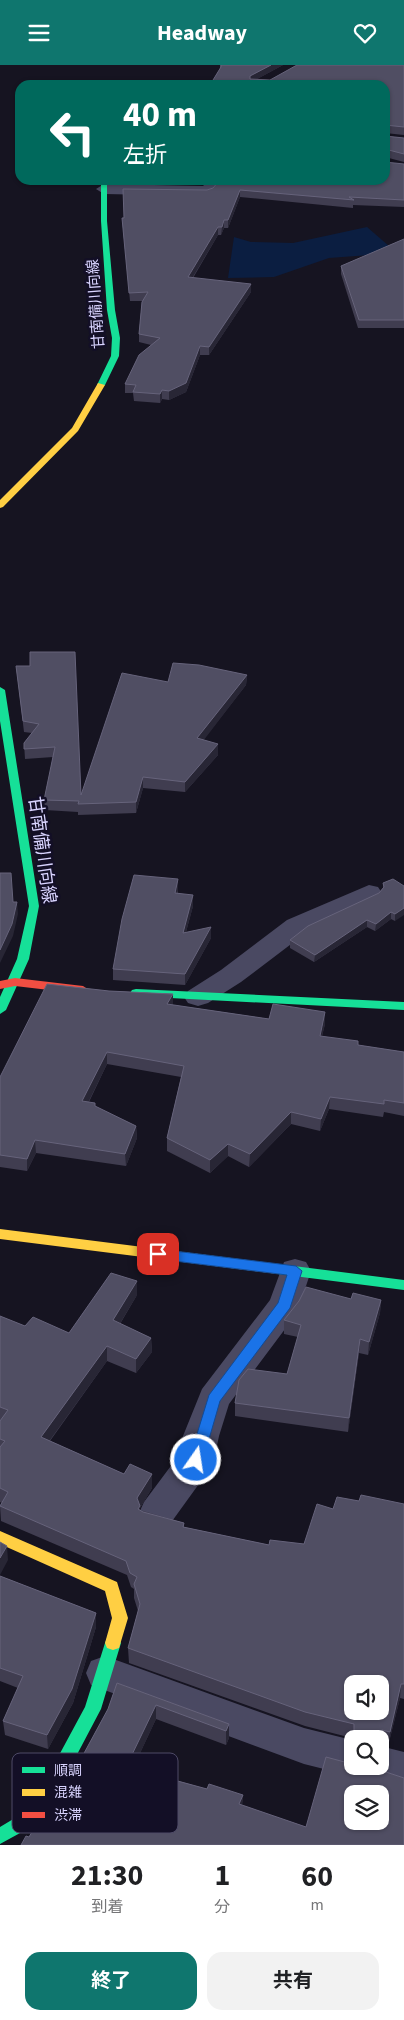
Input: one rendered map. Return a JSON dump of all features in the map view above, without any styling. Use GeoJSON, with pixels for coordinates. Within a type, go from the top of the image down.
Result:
{"type":"FeatureCollection","features":[{"type":"Feature","properties":{"kind":"main road","name":"甘南備川向線"},"geometry":{"type":"LineString","coordinates":[[0,505],[75,429],[98,392],[114,356],[116,338],[111,310],[104,185]]}},
{"type":"Feature","properties":{"kind":"main road","name":"甘南備川向線"},"geometry":{"type":"LineString","coordinates":[[0,690],[34,906],[31,934],[23,964],[0,1010]]}},
{"type":"Feature","properties":{"kind":"main road"},"geometry":{"type":"LineString","coordinates":[[0,985],[15,982],[98,991]]}},
{"type":"Feature","properties":{"kind":"main road"},"geometry":{"type":"LineString","coordinates":[[128,993],[404,1006]]}},
{"type":"Feature","properties":{"kind":"main road"},"geometry":{"type":"LineString","coordinates":[[0,1234],[404,1285]]}},
{"type":"Feature","properties":{"kind":"main road"},"geometry":{"type":"LineString","coordinates":[[0,1537],[112,1587],[120,1618],[106,1673],[93,1709],[69,1753]]}},
{"type":"Feature","properties":{"kind":"main road"},"geometry":{"type":"LineString","coordinates":[[0,1836],[12,1829]]}},
{"type":"Feature","properties":{"kind":"street"},"geometry":{"type":"LineString","coordinates":[[104,185],[208,191],[213,185]]}},
{"type":"Feature","properties":{"kind":"street"},"geometry":{"type":"LineString","coordinates":[[198,997],[231,976],[297,926],[369,893]]}},
{"type":"Feature","properties":{"kind":"street"},"geometry":{"type":"LineString","coordinates":[[157,1513],[196,1460],[214,1399],[285,1304],[296,1271]]}},
{"type":"Feature","properties":{"kind":"street"},"geometry":{"type":"LineString","coordinates":[[106,1673],[304,1746],[344,1756]]}},
{"type":"Feature","properties":{"kind":"street"},"geometry":{"type":"LineString","coordinates":[[389,1767],[404,1771]]}},
{"type":"Feature","properties":{"kind":"water"},"geometry":{"type":"Polygon","coordinates":[[[367,227],[397,253],[329,258],[274,277],[228,278],[234,237],[251,242],[293,243],[367,227]]]}},
{"type":"Feature","properties":{"kind":"building"},"geometry":{"type":"Polygon","coordinates":[[[221,65],[271,65],[250,76],[250,79],[270,80],[213,80],[221,65]]]}},
{"type":"Feature","properties":{"kind":"building"},"geometry":{"type":"Polygon","coordinates":[[[297,65],[404,65],[404,127],[390,126],[390,80],[270,80],[297,65]]]}},
{"type":"Feature","properties":{"kind":"building"},"geometry":{"type":"Polygon","coordinates":[[[390,137],[404,138],[404,154],[390,150],[390,137]]]}},
{"type":"Feature","properties":{"kind":"building"},"geometry":{"type":"Polygon","coordinates":[[[390,163],[404,164],[404,200],[349,197],[354,200],[240,190],[228,220],[224,220],[222,227],[218,227],[188,277],[251,284],[209,347],[200,346],[186,383],[169,391],[162,390],[160,394],[133,392],[136,385],[125,384],[139,355],[160,338],[139,334],[142,302],[148,292],[129,293],[122,218],[124,218],[123,189],[207,190],[216,185],[390,185],[390,163]]]}},
{"type":"Feature","properties":{"kind":"building"},"geometry":{"type":"Polygon","coordinates":[[[404,239],[404,320],[359,320],[341,266],[404,239]]]}},
{"type":"Feature","properties":{"kind":"building"},"geometry":{"type":"Polygon","coordinates":[[[30,652],[75,652],[81,795],[122,673],[168,682],[173,663],[199,665],[247,675],[197,738],[218,744],[185,782],[143,777],[136,802],[78,804],[79,801],[44,800],[55,747],[24,749],[24,743],[39,724],[23,721],[16,666],[30,666],[30,652]]]}},
{"type":"Feature","properties":{"kind":"building"},"geometry":{"type":"Polygon","coordinates":[[[0,873],[11,873],[13,902],[17,902],[12,924],[0,950],[0,873]]]}},
{"type":"Feature","properties":{"kind":"building"},"geometry":{"type":"Polygon","coordinates":[[[134,875],[178,879],[175,893],[193,895],[183,933],[211,927],[185,974],[113,969],[122,919],[134,875]]]}},
{"type":"Feature","properties":{"kind":"building"},"geometry":{"type":"Polygon","coordinates":[[[393,879],[404,886],[404,908],[395,914],[391,912],[376,924],[367,920],[315,955],[290,940],[308,926],[379,893],[384,887],[383,883],[393,879]]]}},
{"type":"Feature","properties":{"kind":"building"},"geometry":{"type":"Polygon","coordinates":[[[47,984],[109,991],[173,994],[167,1004],[269,1019],[273,1004],[325,1012],[320,1036],[358,1041],[358,1045],[404,1052],[404,1103],[384,1100],[384,1104],[330,1097],[321,1119],[291,1112],[250,1154],[228,1144],[210,1160],[167,1138],[184,1066],[107,1052],[82,1101],[95,1103],[95,1106],[136,1126],[125,1154],[35,1140],[27,1159],[0,1155],[0,1077],[47,984]]]}},
{"type":"Feature","properties":{"kind":"building"},"geometry":{"type":"Polygon","coordinates":[[[111,1273],[137,1281],[113,1320],[151,1338],[136,1359],[107,1346],[41,1437],[124,1474],[130,1464],[152,1474],[137,1498],[140,1506],[138,1509],[143,1512],[184,1523],[183,1527],[269,1545],[270,1540],[304,1544],[317,1504],[333,1509],[337,1497],[359,1501],[361,1495],[404,1504],[404,1684],[401,1684],[390,1732],[389,1730],[354,1730],[354,1724],[305,1712],[128,1648],[140,1604],[134,1584],[137,1577],[130,1573],[126,1561],[0,1506],[8,1492],[0,1488],[0,1447],[5,1441],[0,1439],[0,1421],[8,1410],[0,1407],[0,1316],[25,1326],[33,1317],[69,1333],[111,1273]]]}},
{"type":"Feature","properties":{"kind":"building"},"geometry":{"type":"Polygon","coordinates":[[[306,1287],[351,1299],[353,1293],[381,1300],[369,1342],[360,1339],[349,1418],[235,1403],[239,1380],[248,1369],[287,1374],[301,1325],[284,1320],[299,1301],[306,1287]]]}},
{"type":"Feature","properties":{"kind":"building"},"geometry":{"type":"Polygon","coordinates":[[[0,1542],[7,1546],[0,1558],[0,1542]]]}},
{"type":"Feature","properties":{"kind":"building"},"geometry":{"type":"Polygon","coordinates":[[[0,1576],[96,1613],[72,1689],[47,1735],[3,1721],[23,1676],[0,1668],[0,1576]]]}},
{"type":"Feature","properties":{"kind":"building"},"geometry":{"type":"Polygon","coordinates":[[[117,1683],[229,1724],[226,1731],[156,1705],[133,1753],[84,1753],[108,1709],[117,1683]]]}},
{"type":"Feature","properties":{"kind":"building"},"geometry":{"type":"Polygon","coordinates":[[[326,1757],[344,1762],[344,1775],[389,1775],[389,1773],[404,1778],[404,1845],[21,1845],[26,1836],[29,1837],[31,1833],[178,1833],[178,1781],[207,1789],[209,1784],[243,1795],[239,1804],[306,1827],[326,1757]]]}},
{"type":"Feature","properties":{"kind":"traffic: fast"},"geometry":{"type":"LineString","coordinates":[[101,385],[115,356],[116,338],[111,310],[104,221],[104,185]]}},
{"type":"Feature","properties":{"kind":"traffic: fast"},"geometry":{"type":"LineString","coordinates":[[0,690],[34,906],[23,959],[0,1010]]}},
{"type":"Feature","properties":{"kind":"traffic: fast"},"geometry":{"type":"LineString","coordinates":[[136,993],[404,1006]]}},
{"type":"Feature","properties":{"kind":"traffic: fast"},"geometry":{"type":"LineString","coordinates":[[278,1269],[404,1285]]}},
{"type":"Feature","properties":{"kind":"traffic: fast"},"geometry":{"type":"LineString","coordinates":[[69,1753],[93,1709],[113,1643]]}},
{"type":"Feature","properties":{"kind":"traffic: fast"},"geometry":{"type":"LineString","coordinates":[[0,1836],[12,1829]]}},
{"type":"Feature","properties":{"kind":"traffic: slow"},"geometry":{"type":"LineString","coordinates":[[0,505],[75,429],[101,385]]}},
{"type":"Feature","properties":{"kind":"traffic: slow"},"geometry":{"type":"LineString","coordinates":[[0,1234],[278,1269]]}},
{"type":"Feature","properties":{"kind":"traffic: slow"},"geometry":{"type":"LineString","coordinates":[[0,1537],[112,1587],[120,1618],[113,1643]]}},
{"type":"Feature","properties":{"kind":"traffic: jam"},"geometry":{"type":"LineString","coordinates":[[0,985],[15,982],[83,990]]}},
{"type":"Feature","properties":{"kind":"route"},"geometry":{"type":"LineString","coordinates":[[158,1254],[296,1271],[285,1304],[214,1399],[201,1435],[196,1460]]}}]}
